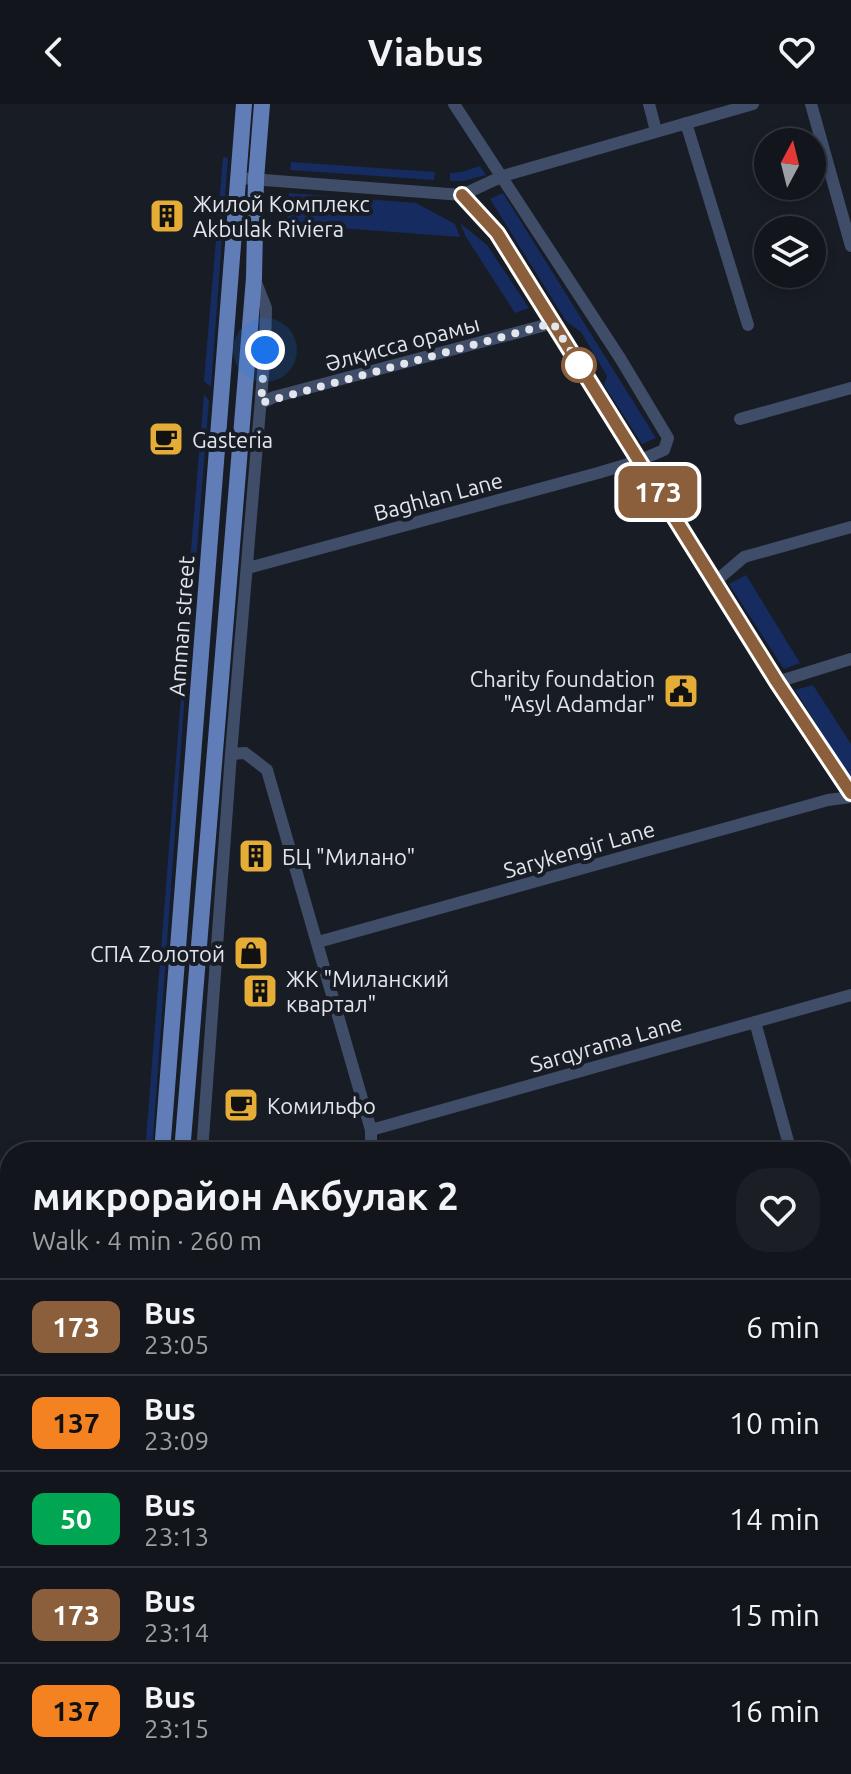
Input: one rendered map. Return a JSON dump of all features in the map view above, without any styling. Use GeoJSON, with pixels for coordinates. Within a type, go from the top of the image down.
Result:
{"type":"FeatureCollection","features":[{"type":"Feature","properties":{"kind":"main road","name":"Amman street"},"geometry":{"type":"LineString","coordinates":[[183,1142],[254,278],[244,104]]}},
{"type":"Feature","properties":{"kind":"main road","name":"Amman street"},"geometry":{"type":"LineString","coordinates":[[163,1142],[248,179],[262,104]]}},
{"type":"Feature","properties":{"kind":"street"},"geometry":{"type":"LineString","coordinates":[[454,104],[503,176],[668,438],[664,450],[638,461]]}},
{"type":"Feature","properties":{"kind":"street"},"geometry":{"type":"LineString","coordinates":[[649,104],[656,131]]}},
{"type":"Feature","properties":{"kind":"street"},"geometry":{"type":"LineString","coordinates":[[248,179],[462,195],[503,176],[753,104]]}},
{"type":"Feature","properties":{"kind":"street"},"geometry":{"type":"LineString","coordinates":[[811,104],[851,246]]}},
{"type":"Feature","properties":{"kind":"street"},"geometry":{"type":"LineString","coordinates":[[686,123],[748,325]]}},
{"type":"Feature","properties":{"kind":"street"},"geometry":{"type":"LineString","coordinates":[[462,195],[497,233],[851,795]]}},
{"type":"Feature","properties":{"kind":"street","name":"Amman street"},"geometry":{"type":"LineString","coordinates":[[203,1142],[261,403],[266,308],[254,278]]}},
{"type":"Feature","properties":{"kind":"street","name":"Әлқисса орамы"},"geometry":{"type":"LineString","coordinates":[[261,403],[553,323]]}},
{"type":"Feature","properties":{"kind":"street"},"geometry":{"type":"LineString","coordinates":[[740,419],[851,388]]}},
{"type":"Feature","properties":{"kind":"street","name":"Baghlan Lane"},"geometry":{"type":"LineString","coordinates":[[248,568],[638,461]]}},
{"type":"Feature","properties":{"kind":"street"},"geometry":{"type":"LineString","coordinates":[[716,581],[744,557],[851,527]]}},
{"type":"Feature","properties":{"kind":"street"},"geometry":{"type":"LineString","coordinates":[[777,682],[851,659]]}},
{"type":"Feature","properties":{"kind":"street"},"geometry":{"type":"LineString","coordinates":[[231,754],[245,753],[267,770],[371,1130],[371,1142]]}},
{"type":"Feature","properties":{"kind":"street","name":"Sarykengir Lane"},"geometry":{"type":"LineString","coordinates":[[318,942],[851,795]]}},
{"type":"Feature","properties":{"kind":"street","name":"Sarqyrama Lane"},"geometry":{"type":"LineString","coordinates":[[371,1130],[851,995]]}},
{"type":"Feature","properties":{"kind":"street"},"geometry":{"type":"LineString","coordinates":[[755,1022],[788,1142]]}},
{"type":"Feature","properties":{"kind":"shaded area"},"geometry":{"type":"Polygon","coordinates":[[[223,157],[228,158],[211,387],[204,381],[223,157]]]}},
{"type":"Feature","properties":{"kind":"shaded area"},"geometry":{"type":"Polygon","coordinates":[[[291,162],[435,172],[434,180],[290,170],[291,162]]]}},
{"type":"Feature","properties":{"kind":"shaded area"},"geometry":{"type":"Polygon","coordinates":[[[480,166],[486,175],[450,181],[450,173],[480,166]]]}},
{"type":"Feature","properties":{"kind":"shaded area"},"geometry":{"type":"Polygon","coordinates":[[[289,193],[416,203],[455,224],[460,237],[287,224],[289,193]]]}},
{"type":"Feature","properties":{"kind":"shaded area"},"geometry":{"type":"Polygon","coordinates":[[[503,193],[656,438],[642,444],[604,385],[607,376],[581,332],[566,321],[490,199],[503,193]]]}},
{"type":"Feature","properties":{"kind":"shaded area"},"geometry":{"type":"Polygon","coordinates":[[[460,223],[487,245],[529,308],[515,313],[460,223]]]}},
{"type":"Feature","properties":{"kind":"shaded area"},"geometry":{"type":"Polygon","coordinates":[[[204,394],[209,401],[193,598],[187,598],[204,394]]]}},
{"type":"Feature","properties":{"kind":"shaded area"},"geometry":{"type":"Polygon","coordinates":[[[746,575],[800,663],[784,669],[729,584],[746,575]]]}},
{"type":"Feature","properties":{"kind":"shaded area"},"geometry":{"type":"Polygon","coordinates":[[[188,608],[191,608],[153,1142],[146,1142],[188,608]]]}},
{"type":"Feature","properties":{"kind":"shaded area"},"geometry":{"type":"Polygon","coordinates":[[[813,685],[851,744],[851,779],[795,690],[813,685]]]}},
{"type":"Feature","properties":{"kind":"bus line","name":"173"},"geometry":{"type":"LineString","coordinates":[[462,195],[497,233],[777,682],[851,793]]}},
{"type":"Feature","properties":{"kind":"place","name":"Жилой Комплекс Akbulak Riviera"},"geometry":{"type":"Point","coordinates":[167,216]}},
{"type":"Feature","properties":{"kind":"place","name":"Gasteria"},"geometry":{"type":"Point","coordinates":[166,439]}},
{"type":"Feature","properties":{"kind":"place","name":"Charity foundation \"Asyl Adamdar\""},"geometry":{"type":"Point","coordinates":[681,691]}},
{"type":"Feature","properties":{"kind":"place","name":"БЦ \"Милано\""},"geometry":{"type":"Point","coordinates":[256,856]}},
{"type":"Feature","properties":{"kind":"place","name":"СПА Zолотой"},"geometry":{"type":"Point","coordinates":[251,953]}},
{"type":"Feature","properties":{"kind":"place","name":"ЖК \"Миланский квартал\""},"geometry":{"type":"Point","coordinates":[260,991]}},
{"type":"Feature","properties":{"kind":"place","name":"Комильфо"},"geometry":{"type":"Point","coordinates":[241,1105]}},
{"type":"Feature","properties":{"kind":"route"},"geometry":{"type":"LineString","coordinates":[[265,350],[261,403],[553,323],[582,369],[579,365]]}}]}
